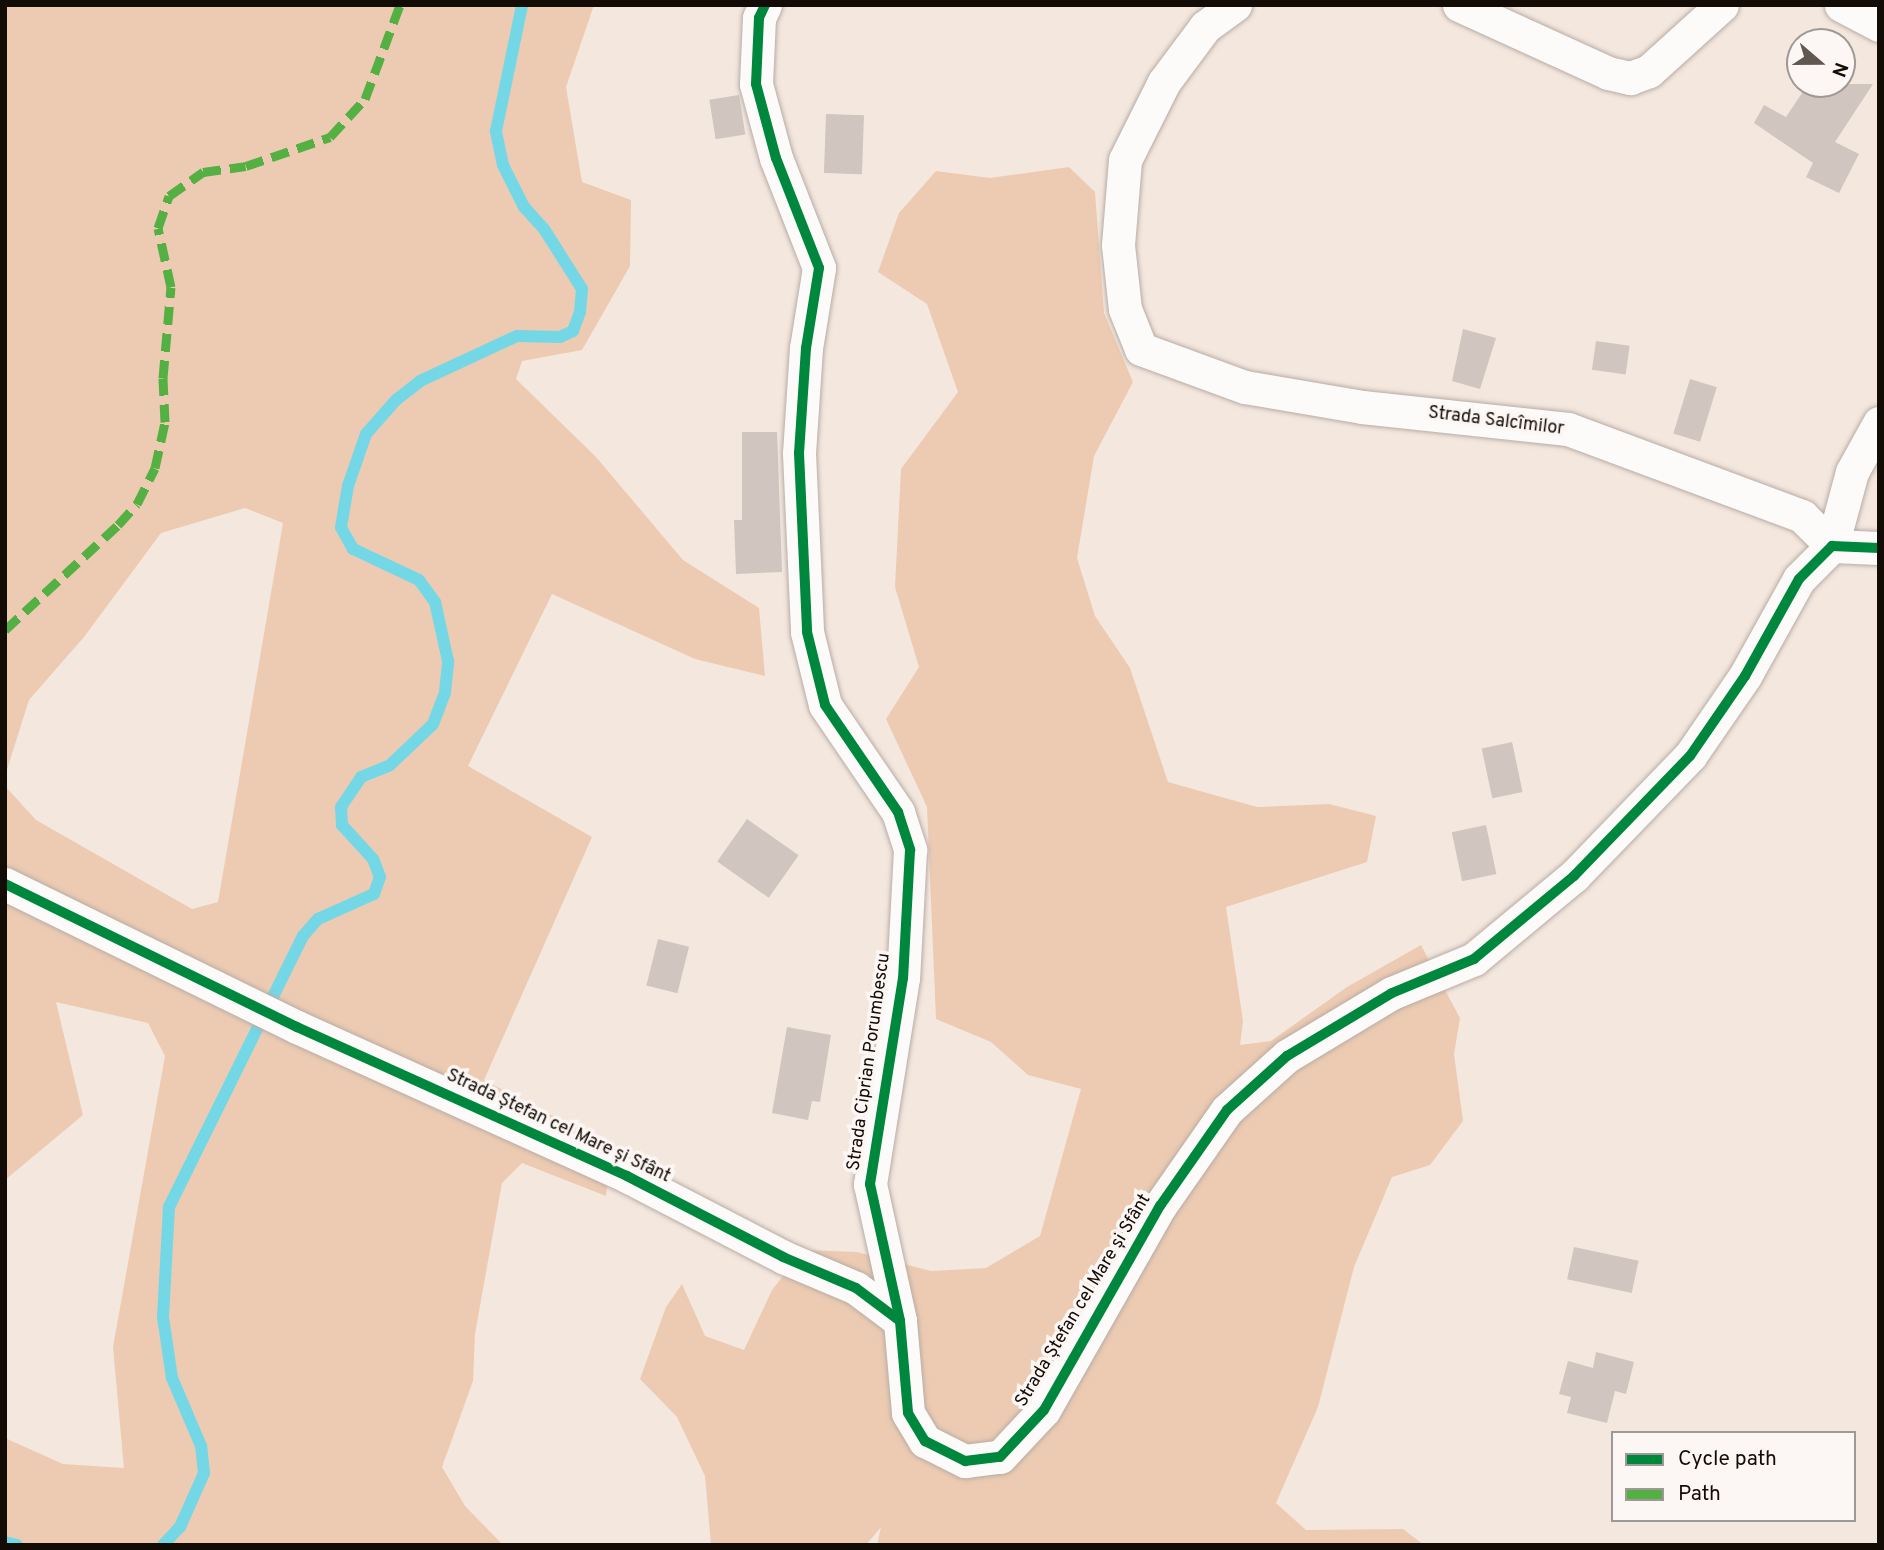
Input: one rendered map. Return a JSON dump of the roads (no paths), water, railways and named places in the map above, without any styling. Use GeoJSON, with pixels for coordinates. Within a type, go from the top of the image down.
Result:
{"type":"FeatureCollection","features":[{"type":"Feature","properties":{"kind":"street","name":"Strada Ciprian Porumbescu"},"geometry":{"type":"LineString","coordinates":[[765,5],[759,18],[756,84],[776,158],[819,268],[806,348],[799,453],[807,632],[825,705],[898,811],[910,850],[903,978],[870,1184],[900,1321]]}},
{"type":"Feature","properties":{"kind":"street","name":"Strada Salcîmilor"},"geometry":{"type":"LineString","coordinates":[[1235,5],[1205,27],[1164,82],[1125,160],[1118,245],[1125,309],[1141,349],[1245,387],[1362,407],[1567,429],[1802,516],[1832,546]]}},
{"type":"Feature","properties":{"kind":"street"},"geometry":{"type":"LineString","coordinates":[[1460,5],[1608,73],[1630,78],[1649,71],[1722,5]]}},
{"type":"Feature","properties":{"kind":"street"},"geometry":{"type":"LineString","coordinates":[[1840,5],[1879,25]]}},
{"type":"Feature","properties":{"kind":"street"},"geometry":{"type":"LineString","coordinates":[[1879,423],[1852,472],[1832,546],[1879,548]]}},
{"type":"Feature","properties":{"kind":"street","name":"Strada Ștefan cel Mare și Sfânt"},"geometry":{"type":"LineString","coordinates":[[5,884],[297,1027],[627,1176],[783,1257],[856,1288],[900,1321],[908,1413],[925,1441],[965,1461],[1000,1457],[1044,1410],[1160,1206],[1227,1110],[1287,1056],[1392,993],[1474,959],[1574,876],[1690,756],[1745,676],[1799,579],[1832,546]]}},
{"type":"Feature","properties":{"kind":"waterway"},"geometry":{"type":"LineString","coordinates":[[163,1545],[180,1527],[204,1473],[201,1446],[172,1378],[163,1317],[169,1207],[303,936],[318,919],[374,894],[380,877],[373,859],[342,825],[341,807],[361,777],[390,765],[433,724],[445,692],[448,661],[435,602],[419,580],[353,549],[341,527],[348,486],[366,434],[396,400],[420,381],[517,336],[560,337],[573,331],[580,312],[582,289],[544,229],[524,207],[503,165],[496,131],[522,5]]}},
{"type":"Feature","properties":{"kind":"waterway"},"geometry":{"type":"LineString","coordinates":[[5,1542],[17,1545]]}}]}
